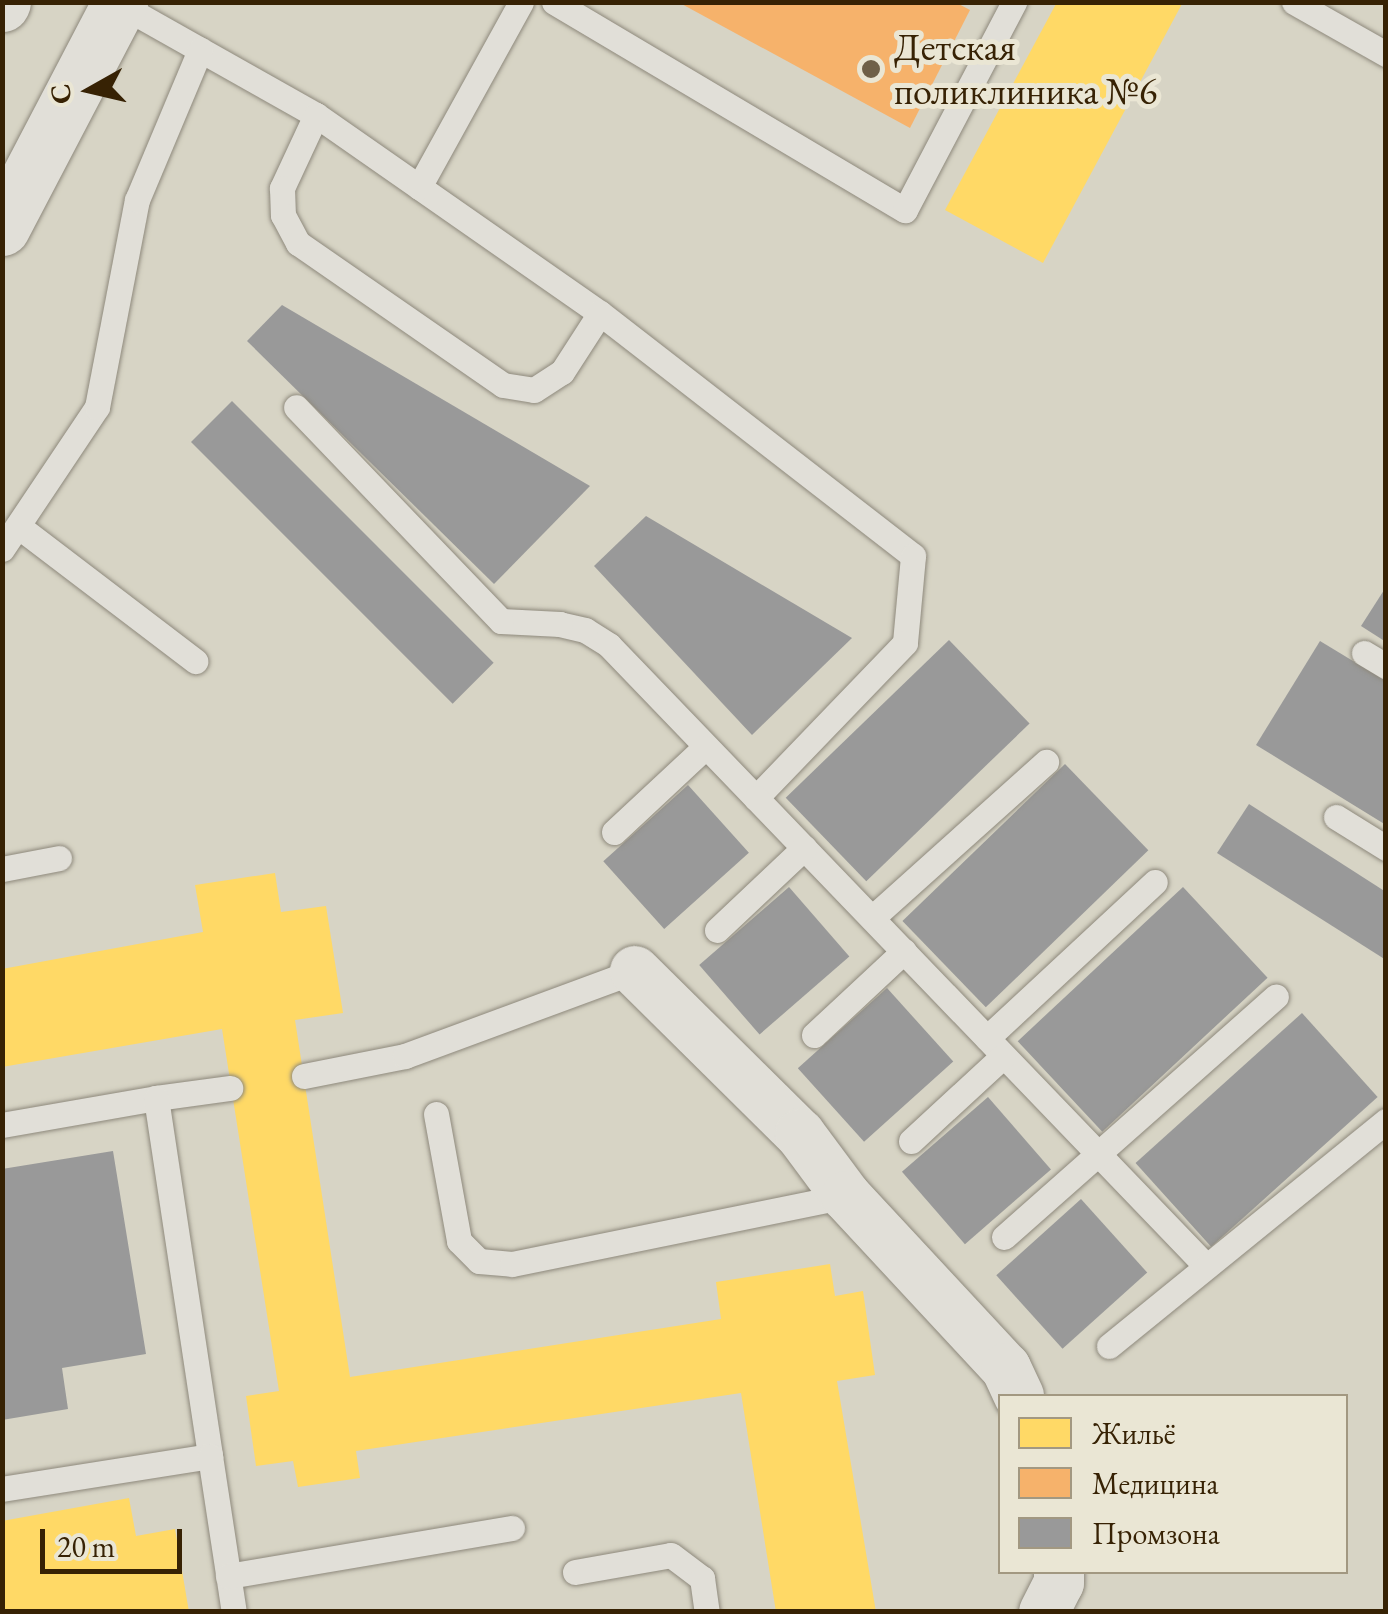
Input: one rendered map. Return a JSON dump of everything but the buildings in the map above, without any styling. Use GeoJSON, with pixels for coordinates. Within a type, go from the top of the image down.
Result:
{"type":"FeatureCollection","features":[{"type":"Feature","properties":{"kind":"main road"},"geometry":{"type":"LineString","coordinates":[[2,228],[119,3]]}},
{"type":"Feature","properties":{"kind":"street"},"geometry":{"type":"LineString","coordinates":[[635,971],[800,1134],[846,1196],[1006,1368],[1018,1394]]}},
{"type":"Feature","properties":{"kind":"street"},"geometry":{"type":"LineString","coordinates":[[1044,1612],[1059,1583],[1059,1574]]}},
{"type":"Feature","properties":{"kind":"lane"},"geometry":{"type":"LineString","coordinates":[[419,188],[522,2]]}},
{"type":"Feature","properties":{"kind":"lane"},"geometry":{"type":"LineString","coordinates":[[554,2],[904,210],[1012,3]]}},
{"type":"Feature","properties":{"kind":"lane"},"geometry":{"type":"LineString","coordinates":[[1294,2],[1386,54]]}},
{"type":"Feature","properties":{"kind":"lane"},"geometry":{"type":"LineString","coordinates":[[119,3],[316,116],[600,313],[913,556],[905,643],[756,798]]}},
{"type":"Feature","properties":{"kind":"lane"},"geometry":{"type":"LineString","coordinates":[[2,549],[97,408],[137,200],[200,50]]}},
{"type":"Feature","properties":{"kind":"lane"},"geometry":{"type":"LineString","coordinates":[[316,116],[282,188],[283,216],[298,243],[503,385],[534,390],[562,372],[600,313]]}},
{"type":"Feature","properties":{"kind":"lane"},"geometry":{"type":"LineString","coordinates":[[296,407],[501,621],[560,624],[585,630],[609,645],[1206,1266]]}},
{"type":"Feature","properties":{"kind":"lane"},"geometry":{"type":"LineString","coordinates":[[18,526],[195,661]]}},
{"type":"Feature","properties":{"kind":"lane"},"geometry":{"type":"LineString","coordinates":[[614,832],[704,748]]}},
{"type":"Feature","properties":{"kind":"lane"},"geometry":{"type":"LineString","coordinates":[[872,918],[1046,762]]}},
{"type":"Feature","properties":{"kind":"lane"},"geometry":{"type":"LineString","coordinates":[[1336,818],[1386,848]]}},
{"type":"Feature","properties":{"kind":"lane"},"geometry":{"type":"LineString","coordinates":[[717,930],[804,848]]}},
{"type":"Feature","properties":{"kind":"lane"},"geometry":{"type":"LineString","coordinates":[[2,870],[58,858]]}},
{"type":"Feature","properties":{"kind":"lane"},"geometry":{"type":"LineString","coordinates":[[911,1141],[995,1047],[1155,882]]}},
{"type":"Feature","properties":{"kind":"lane"},"geometry":{"type":"LineString","coordinates":[[814,1034],[904,951]]}},
{"type":"Feature","properties":{"kind":"lane"},"geometry":{"type":"LineString","coordinates":[[304,1076],[405,1056],[635,971]]}},
{"type":"Feature","properties":{"kind":"lane"},"geometry":{"type":"LineString","coordinates":[[1004,1237],[1100,1156],[1276,996]]}},
{"type":"Feature","properties":{"kind":"lane"},"geometry":{"type":"LineString","coordinates":[[2,1125],[230,1088]]}},
{"type":"Feature","properties":{"kind":"lane"},"geometry":{"type":"LineString","coordinates":[[156,1098],[234,1612]]}},
{"type":"Feature","properties":{"kind":"lane"},"geometry":{"type":"LineString","coordinates":[[436,1114],[459,1241],[480,1261],[512,1264],[846,1196]]}},
{"type":"Feature","properties":{"kind":"lane"},"geometry":{"type":"LineString","coordinates":[[1109,1346],[1386,1121]]}},
{"type":"Feature","properties":{"kind":"lane"},"geometry":{"type":"LineString","coordinates":[[2,1489],[210,1456]]}},
{"type":"Feature","properties":{"kind":"lane"},"geometry":{"type":"LineString","coordinates":[[228,1576],[512,1528]]}},
{"type":"Feature","properties":{"kind":"lane"},"geometry":{"type":"LineString","coordinates":[[575,1572],[671,1555],[702,1578],[707,1612]]}},
{"type":"Feature","properties":{"kind":"place","name":"Детская поликлиника №6"},"geometry":{"type":"Point","coordinates":[871,69]}}]}
